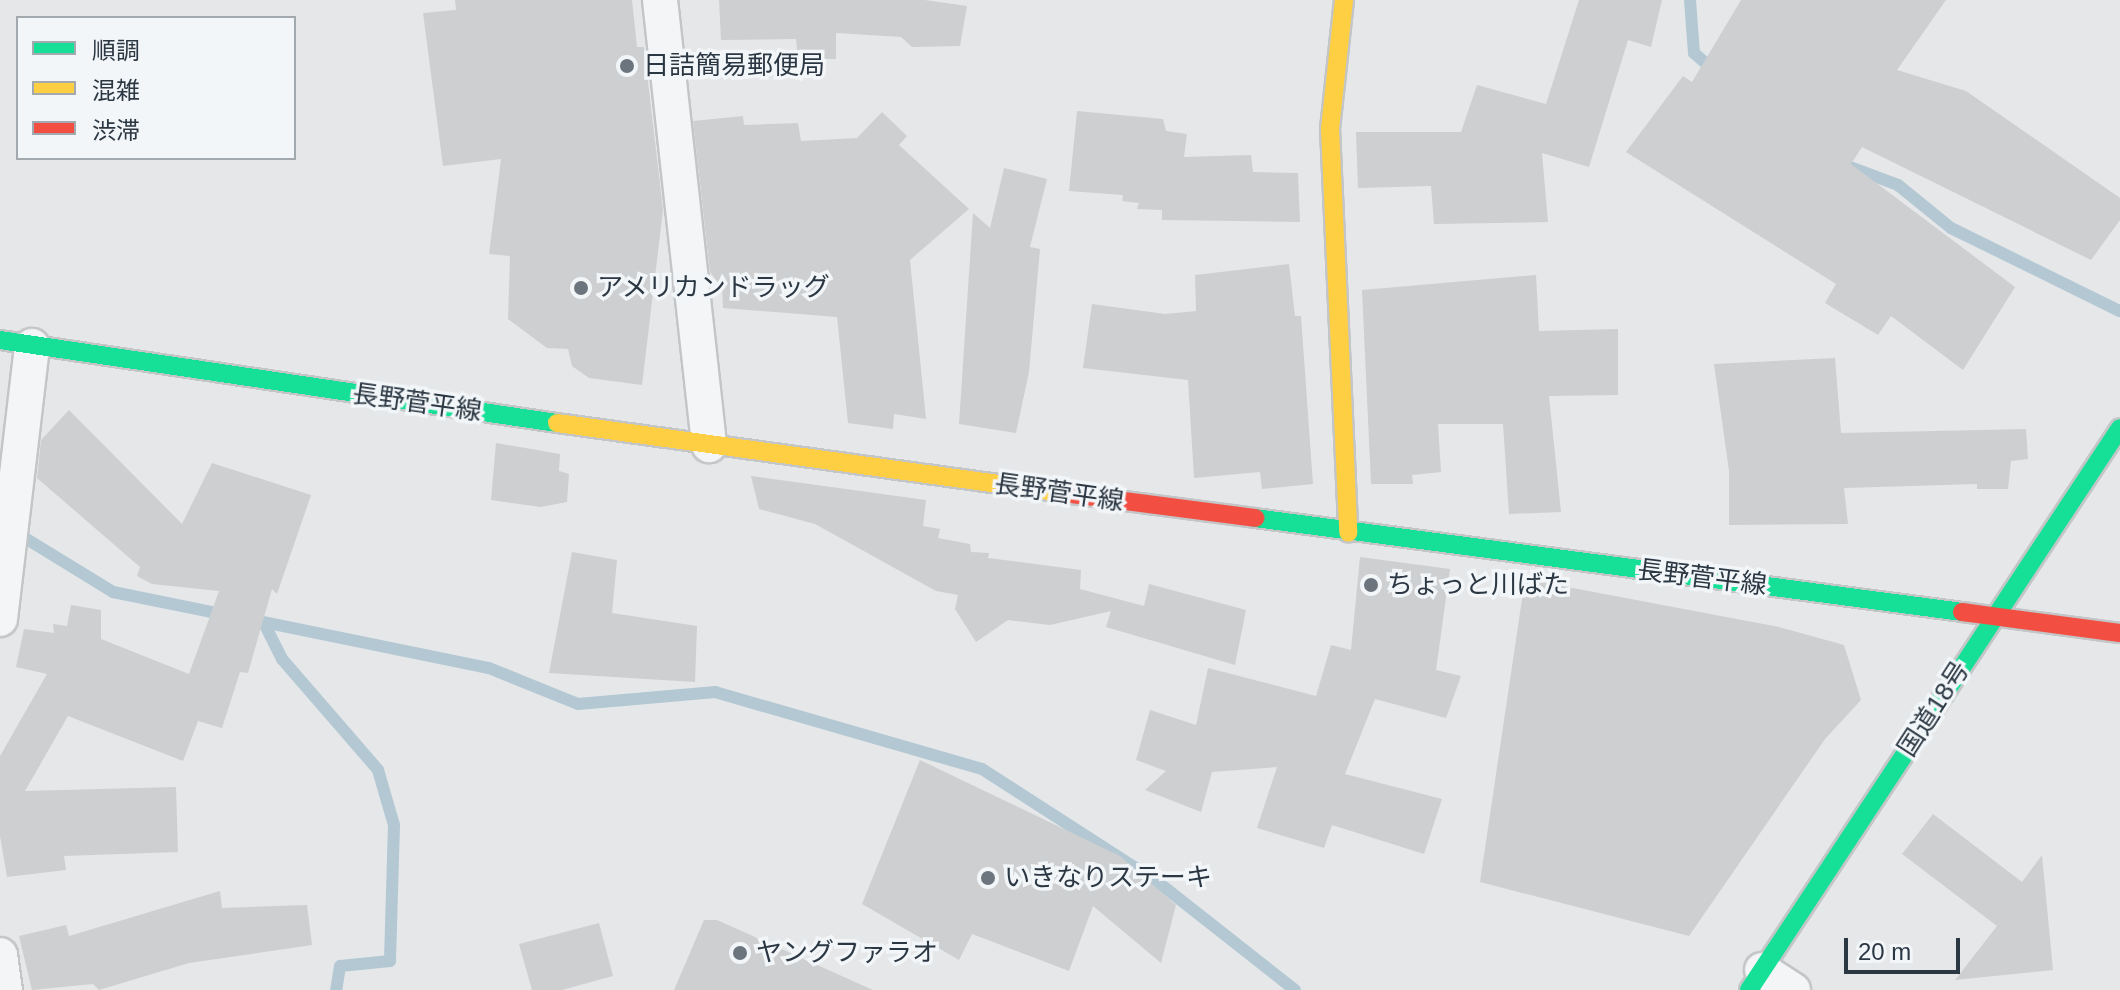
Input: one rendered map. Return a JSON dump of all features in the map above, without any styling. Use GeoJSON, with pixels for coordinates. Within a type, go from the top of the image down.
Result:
{"type":"FeatureCollection","features":[{"type":"Feature","properties":{"kind":"main road"},"geometry":{"type":"LineString","coordinates":[[1344,0],[1330,129],[1348,533]]}},
{"type":"Feature","properties":{"kind":"main road","name":"長野菅平線"},"geometry":{"type":"LineString","coordinates":[[16,343],[709,445],[1348,533],[2120,633]]}},
{"type":"Feature","properties":{"kind":"main road","name":"国道18号"},"geometry":{"type":"LineString","coordinates":[[1756,980],[2120,428]]}},
{"type":"Feature","properties":{"kind":"street"},"geometry":{"type":"LineString","coordinates":[[660,0],[709,445]]}},
{"type":"Feature","properties":{"kind":"street"},"geometry":{"type":"LineString","coordinates":[[0,619],[16,343]]}},
{"type":"Feature","properties":{"kind":"street"},"geometry":{"type":"LineString","coordinates":[[0,955],[5,990]]}},
{"type":"Feature","properties":{"kind":"street"},"geometry":{"type":"LineString","coordinates":[[1756,980],[1793,990]]}},
{"type":"Feature","properties":{"kind":"building"},"geometry":{"type":"Polygon","coordinates":[[[455,0],[632,0],[637,47],[644,47],[663,210],[642,385],[589,378],[572,366],[568,349],[547,348],[508,319],[510,256],[489,254],[501,159],[443,166],[423,13],[456,10],[455,0]]]}},
{"type":"Feature","properties":{"kind":"building"},"geometry":{"type":"Polygon","coordinates":[[[719,0],[925,0],[967,6],[960,46],[912,47],[901,37],[836,33],[836,59],[798,59],[796,39],[721,40],[719,0]]]}},
{"type":"Feature","properties":{"kind":"building"},"geometry":{"type":"Polygon","coordinates":[[[1579,0],[1662,0],[1651,47],[1628,40],[1589,167],[1542,153],[1548,222],[1434,224],[1431,186],[1358,188],[1356,132],[1461,132],[1477,85],[1546,104],[1579,0]]]}},
{"type":"Feature","properties":{"kind":"building"},"geometry":{"type":"Polygon","coordinates":[[[1741,0],[1946,0],[1897,70],[1966,91],[2120,198],[2120,220],[2091,260],[1862,147],[1851,164],[2015,287],[1963,370],[1891,316],[1878,335],[1825,303],[1836,284],[1626,152],[1683,76],[1692,82],[1741,0]]]}},
{"type":"Feature","properties":{"kind":"building"},"geometry":{"type":"Polygon","coordinates":[[[1077,111],[1163,119],[1166,131],[1187,134],[1184,157],[1251,155],[1253,172],[1298,173],[1300,222],[1162,220],[1162,210],[1137,209],[1139,203],[1122,201],[1123,195],[1069,191],[1077,111]]]}},
{"type":"Feature","properties":{"kind":"building"},"geometry":{"type":"Polygon","coordinates":[[[882,112],[907,136],[899,145],[969,209],[910,260],[926,419],[894,414],[893,429],[848,423],[837,317],[723,308],[722,288],[710,272],[693,121],[743,116],[744,125],[798,123],[801,141],[857,138],[882,112]]]}},
{"type":"Feature","properties":{"kind":"building"},"geometry":{"type":"Polygon","coordinates":[[[1004,168],[1047,179],[1030,247],[1040,249],[1029,372],[1016,433],[959,424],[973,213],[990,228],[1004,168]]]}},
{"type":"Feature","properties":{"kind":"building"},"geometry":{"type":"Polygon","coordinates":[[[1289,264],[1295,316],[1301,316],[1313,484],[1262,489],[1260,472],[1194,478],[1188,380],[1083,368],[1092,304],[1165,314],[1196,311],[1195,275],[1289,264]]]}},
{"type":"Feature","properties":{"kind":"building"},"geometry":{"type":"Polygon","coordinates":[[[1536,275],[1539,331],[1618,329],[1618,395],[1549,396],[1561,512],[1509,514],[1503,424],[1438,424],[1441,472],[1412,475],[1413,484],[1371,484],[1362,290],[1536,275]]]}},
{"type":"Feature","properties":{"kind":"building"},"geometry":{"type":"Polygon","coordinates":[[[1835,358],[1841,433],[2026,429],[2028,459],[2011,461],[2008,489],[1977,489],[1977,484],[1844,488],[1848,524],[1729,525],[1729,471],[1714,364],[1835,358]]]}},
{"type":"Feature","properties":{"kind":"building"},"geometry":{"type":"Polygon","coordinates":[[[69,410],[182,524],[212,463],[311,495],[277,594],[272,589],[248,673],[240,672],[222,728],[198,721],[183,761],[68,716],[25,791],[176,787],[178,852],[64,856],[66,870],[7,877],[0,836],[0,756],[47,674],[16,667],[24,629],[54,633],[53,624],[67,626],[71,605],[101,610],[101,639],[189,674],[219,591],[152,584],[137,576],[140,567],[37,478],[41,440],[69,410]]]}},
{"type":"Feature","properties":{"kind":"building"},"geometry":{"type":"Polygon","coordinates":[[[496,443],[560,454],[559,471],[569,474],[567,502],[541,507],[491,500],[496,443]]]}},
{"type":"Feature","properties":{"kind":"building"},"geometry":{"type":"Polygon","coordinates":[[[751,476],[926,500],[923,526],[940,529],[938,538],[970,544],[971,552],[989,553],[988,558],[1081,570],[1080,589],[1144,606],[1149,584],[1246,610],[1235,665],[1106,627],[1111,611],[1050,625],[1008,620],[976,642],[955,609],[958,595],[936,591],[815,524],[759,509],[751,476]]]}},
{"type":"Feature","properties":{"kind":"building"},"geometry":{"type":"Polygon","coordinates":[[[572,552],[617,560],[612,613],[697,626],[695,682],[549,673],[572,552]]]}},
{"type":"Feature","properties":{"kind":"building"},"geometry":{"type":"Polygon","coordinates":[[[1360,557],[1450,569],[1436,670],[1461,676],[1446,718],[1375,699],[1345,774],[1442,799],[1424,854],[1332,825],[1324,848],[1257,828],[1277,767],[1212,772],[1201,812],[1145,790],[1166,771],[1136,760],[1150,710],[1196,725],[1208,668],[1316,696],[1331,645],[1351,650],[1360,557]]]}},
{"type":"Feature","properties":{"kind":"building"},"geometry":{"type":"Polygon","coordinates":[[[1525,579],[1779,627],[1844,645],[1861,700],[1825,739],[1689,936],[1480,882],[1525,579]]]}},
{"type":"Feature","properties":{"kind":"building","name":"いきなりステーキ"},"geometry":{"type":"Polygon","coordinates":[[[920,760],[1120,856],[1176,905],[1161,963],[1093,906],[1069,971],[972,934],[959,960],[862,904],[920,760]]]}},
{"type":"Feature","properties":{"kind":"building"},"geometry":{"type":"Polygon","coordinates":[[[1933,814],[2022,882],[2042,855],[2053,970],[1955,980],[1997,926],[1902,854],[1933,814]]]}},
{"type":"Feature","properties":{"kind":"building"},"geometry":{"type":"Polygon","coordinates":[[[220,891],[222,908],[307,905],[312,945],[189,963],[99,990],[93,984],[32,990],[19,936],[66,925],[69,936],[220,891]]]}},
{"type":"Feature","properties":{"kind":"building","name":"ヤングファラオ"},"geometry":{"type":"Polygon","coordinates":[[[704,920],[717,920],[873,990],[674,990],[704,920]]]}},
{"type":"Feature","properties":{"kind":"building"},"geometry":{"type":"Polygon","coordinates":[[[599,923],[613,976],[562,990],[532,990],[519,944],[599,923]]]}},
{"type":"Feature","properties":{"kind":"waterway"},"geometry":{"type":"LineString","coordinates":[[1690,0],[1694,53],[1715,71]]}},
{"type":"Feature","properties":{"kind":"waterway"},"geometry":{"type":"LineString","coordinates":[[1845,165],[1898,185],[1951,228],[2120,311]]}},
{"type":"Feature","properties":{"kind":"waterway"},"geometry":{"type":"LineString","coordinates":[[25,538],[113,592],[226,615]]}},
{"type":"Feature","properties":{"kind":"waterway"},"geometry":{"type":"LineString","coordinates":[[248,619],[489,668],[578,704],[715,692],[982,769],[1159,883],[1295,990]]}},
{"type":"Feature","properties":{"kind":"waterway"},"geometry":{"type":"LineString","coordinates":[[264,623],[282,659],[378,770],[394,825],[390,961],[340,966],[336,990]]}},
{"type":"Feature","properties":{"kind":"traffic: fast"},"geometry":{"type":"LineString","coordinates":[[0,340],[557,423]]}},
{"type":"Feature","properties":{"kind":"traffic: fast"},"geometry":{"type":"LineString","coordinates":[[1749,990],[2120,428]]}},
{"type":"Feature","properties":{"kind":"traffic: fast"},"geometry":{"type":"LineString","coordinates":[[1255,518],[1962,612]]}},
{"type":"Feature","properties":{"kind":"traffic: slow"},"geometry":{"type":"LineString","coordinates":[[1344,0],[1330,129],[1348,533]]}},
{"type":"Feature","properties":{"kind":"traffic: slow"},"geometry":{"type":"LineString","coordinates":[[557,423],[1071,494]]}},
{"type":"Feature","properties":{"kind":"traffic: jam"},"geometry":{"type":"LineString","coordinates":[[1071,494],[1255,518]]}},
{"type":"Feature","properties":{"kind":"traffic: jam"},"geometry":{"type":"LineString","coordinates":[[1962,612],[2120,633]]}},
{"type":"Feature","properties":{"kind":"place","name":"日詰簡易郵便局"},"geometry":{"type":"Point","coordinates":[627,66]}},
{"type":"Feature","properties":{"kind":"place","name":"アメリカンドラッグ"},"geometry":{"type":"Point","coordinates":[581,288]}},
{"type":"Feature","properties":{"kind":"place","name":"ちょっと川ばた"},"geometry":{"type":"Point","coordinates":[1371,585]}},
{"type":"Feature","properties":{"kind":"place","name":"いきなりステーキ"},"geometry":{"type":"Point","coordinates":[988,878]}},
{"type":"Feature","properties":{"kind":"place","name":"ヤングファラオ"},"geometry":{"type":"Point","coordinates":[740,953]}}]}
